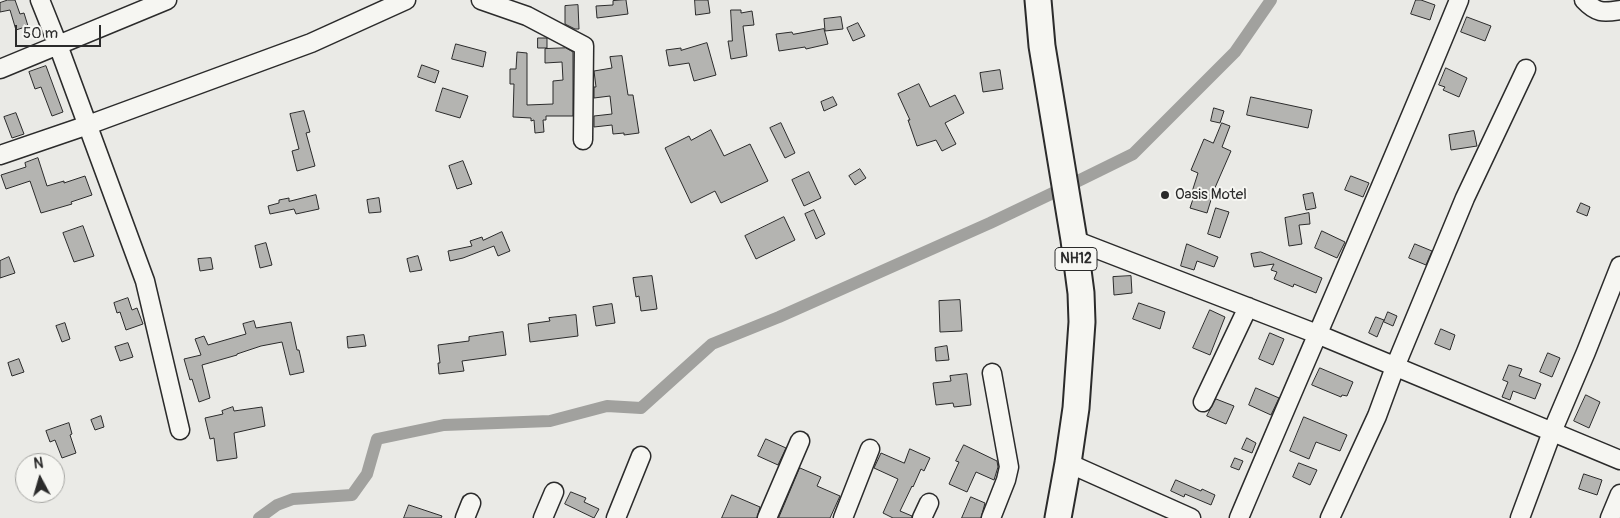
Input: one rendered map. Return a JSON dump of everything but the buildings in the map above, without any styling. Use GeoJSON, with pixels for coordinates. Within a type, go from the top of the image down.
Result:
{"type":"FeatureCollection","features":[{"type":"Feature","properties":{"kind":"highway","name":"NH12"},"geometry":{"type":"LineString","coordinates":[[1038,0],[1042,46],[1081,293],[1082,322],[1076,408],[1058,518]]}},
{"type":"Feature","properties":{"kind":"street"},"geometry":{"type":"LineString","coordinates":[[40,0],[145,281],[180,430]]}},
{"type":"Feature","properties":{"kind":"street"},"geometry":{"type":"LineString","coordinates":[[0,68],[167,0]]}},
{"type":"Feature","properties":{"kind":"street"},"geometry":{"type":"LineString","coordinates":[[0,155],[88,125],[311,43],[406,0]]}},
{"type":"Feature","properties":{"kind":"street"},"geometry":{"type":"LineString","coordinates":[[481,0],[527,16],[584,46],[584,140]]}},
{"type":"Feature","properties":{"kind":"street"},"geometry":{"type":"LineString","coordinates":[[1239,518],[1405,133],[1459,0]]}},
{"type":"Feature","properties":{"kind":"street"},"geometry":{"type":"LineString","coordinates":[[1584,0],[1595,10],[1603,12],[1620,10]]}},
{"type":"Feature","properties":{"kind":"street"},"geometry":{"type":"LineString","coordinates":[[1330,518],[1377,416],[1395,367],[1465,198],[1526,69]]}},
{"type":"Feature","properties":{"kind":"street"},"geometry":{"type":"LineString","coordinates":[[1074,240],[1317,334],[1620,460]]}},
{"type":"Feature","properties":{"kind":"street"},"geometry":{"type":"LineString","coordinates":[[1520,518],[1552,432],[1620,266]]}},
{"type":"Feature","properties":{"kind":"street"},"geometry":{"type":"LineString","coordinates":[[1203,402],[1248,307]]}},
{"type":"Feature","properties":{"kind":"street"},"geometry":{"type":"LineString","coordinates":[[991,518],[1009,467],[992,373]]}},
{"type":"Feature","properties":{"kind":"street"},"geometry":{"type":"LineString","coordinates":[[766,518],[800,441]]}},
{"type":"Feature","properties":{"kind":"street"},"geometry":{"type":"LineString","coordinates":[[842,518],[870,449]]}},
{"type":"Feature","properties":{"kind":"street"},"geometry":{"type":"LineString","coordinates":[[616,518],[641,456]]}},
{"type":"Feature","properties":{"kind":"street"},"geometry":{"type":"LineString","coordinates":[[1068,463],[1191,518]]}},
{"type":"Feature","properties":{"kind":"street"},"geometry":{"type":"LineString","coordinates":[[543,518],[554,492]]}},
{"type":"Feature","properties":{"kind":"street"},"geometry":{"type":"LineString","coordinates":[[1610,518],[1620,494]]}},
{"type":"Feature","properties":{"kind":"waterway"},"geometry":{"type":"LineString","coordinates":[[1076,182],[1133,154],[1235,52],[1271,0]]}},
{"type":"Feature","properties":{"kind":"waterway"},"geometry":{"type":"LineString","coordinates":[[259,518],[277,505],[293,499],[352,495],[367,474],[377,439],[444,425],[550,421],[607,406],[641,408],[712,344],[779,317],[1055,192]]}},
{"type":"Feature","properties":{"kind":"place","name":"Oasis Motel"},"geometry":{"type":"Point","coordinates":[1165,195]}}]}
